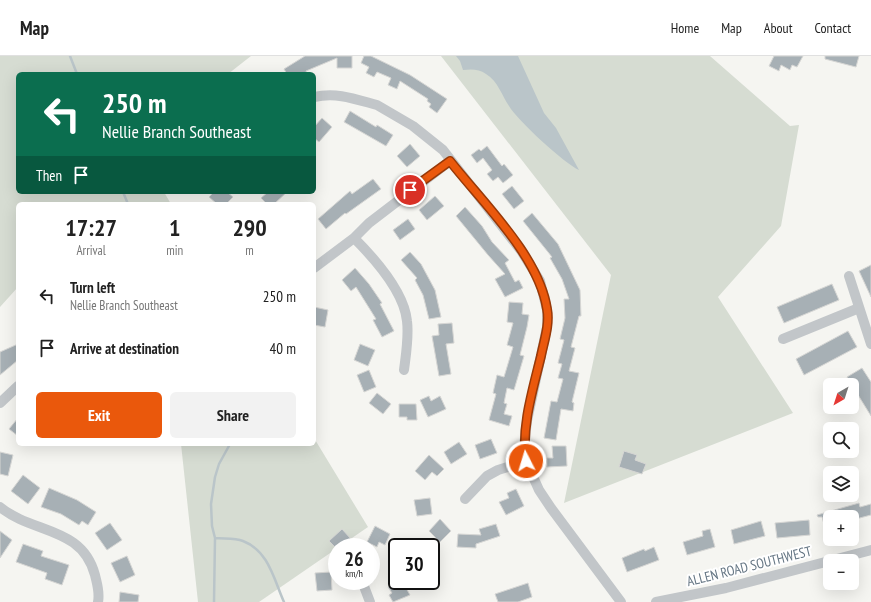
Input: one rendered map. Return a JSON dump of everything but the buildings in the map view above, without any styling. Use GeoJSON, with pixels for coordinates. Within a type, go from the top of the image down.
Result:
{"type":"FeatureCollection","features":[{"type":"Feature","properties":{"kind":"street"},"geometry":{"type":"LineString","coordinates":[[316,97],[323,95],[344,96],[377,105],[430,138],[443,150],[450,161],[466,178],[522,252],[540,281],[547,310],[547,327],[527,421],[524,447],[526,461],[539,490],[620,602]]}},
{"type":"Feature","properties":{"kind":"street"},"geometry":{"type":"LineString","coordinates":[[316,266],[354,238],[368,223],[450,161]]}},
{"type":"Feature","properties":{"kind":"street"},"geometry":{"type":"LineString","coordinates":[[354,238],[386,274],[404,307],[408,320],[408,343],[404,370]]}},
{"type":"Feature","properties":{"kind":"street"},"geometry":{"type":"LineString","coordinates":[[849,276],[871,344]]}},
{"type":"Feature","properties":{"kind":"street"},"geometry":{"type":"LineString","coordinates":[[783,339],[859,308]]}},
{"type":"Feature","properties":{"kind":"street"},"geometry":{"type":"LineString","coordinates":[[0,403],[16,388]]}},
{"type":"Feature","properties":{"kind":"street"},"geometry":{"type":"LineString","coordinates":[[464,499],[487,476],[498,470],[526,461]]}},
{"type":"Feature","properties":{"kind":"street"},"geometry":{"type":"LineString","coordinates":[[0,507],[9,515],[78,544],[84,550],[93,567],[100,593],[98,602]]}},
{"type":"Feature","properties":{"kind":"street","name":"ALLEN ROAD SOUTHWEST"},"geometry":{"type":"LineString","coordinates":[[656,602],[726,588],[871,550]]}},
{"type":"Feature","properties":{"kind":"street"},"geometry":{"type":"LineString","coordinates":[[365,590],[370,602]]}},
{"type":"Feature","properties":{"kind":"shaded area"},"geometry":{"type":"Polygon","coordinates":[[[0,56],[251,56],[231,72],[16,72],[16,194],[165,194],[170,202],[16,202],[16,289],[0,307],[0,56]]]}},
{"type":"Feature","properties":{"kind":"shaded area"},"geometry":{"type":"Polygon","coordinates":[[[441,56],[710,56],[790,126],[799,125],[781,226],[718,297],[793,413],[564,503],[611,275],[441,56]]]}},
{"type":"Feature","properties":{"kind":"shaded area"},"geometry":{"type":"Polygon","coordinates":[[[456,56],[518,56],[544,113],[556,128],[579,170],[553,151],[521,121],[490,77],[478,70],[463,70],[460,61],[456,56]]]}},
{"type":"Feature","properties":{"kind":"shaded area"},"geometry":{"type":"Polygon","coordinates":[[[316,441],[368,527],[352,538],[328,538],[328,555],[259,602],[198,602],[181,446],[316,446],[316,441]]]}},
{"type":"Feature","properties":{"kind":"waterway"},"geometry":{"type":"LineString","coordinates":[[70,56],[76,72]]}},
{"type":"Feature","properties":{"kind":"waterway"},"geometry":{"type":"LineString","coordinates":[[124,194],[127,202]]}},
{"type":"Feature","properties":{"kind":"waterway"},"geometry":{"type":"LineString","coordinates":[[214,602],[215,538],[212,526],[211,504],[215,477],[219,464],[229,446]]}},
{"type":"Feature","properties":{"kind":"waterway"},"geometry":{"type":"LineString","coordinates":[[215,538],[240,540],[252,546],[259,552],[270,567],[284,602]]}},
{"type":"Feature","properties":{"kind":"route"},"geometry":{"type":"LineString","coordinates":[[410,190],[450,161],[466,178],[522,252],[540,281],[547,310],[547,327],[527,421],[524,447],[526,461]]}}]}
